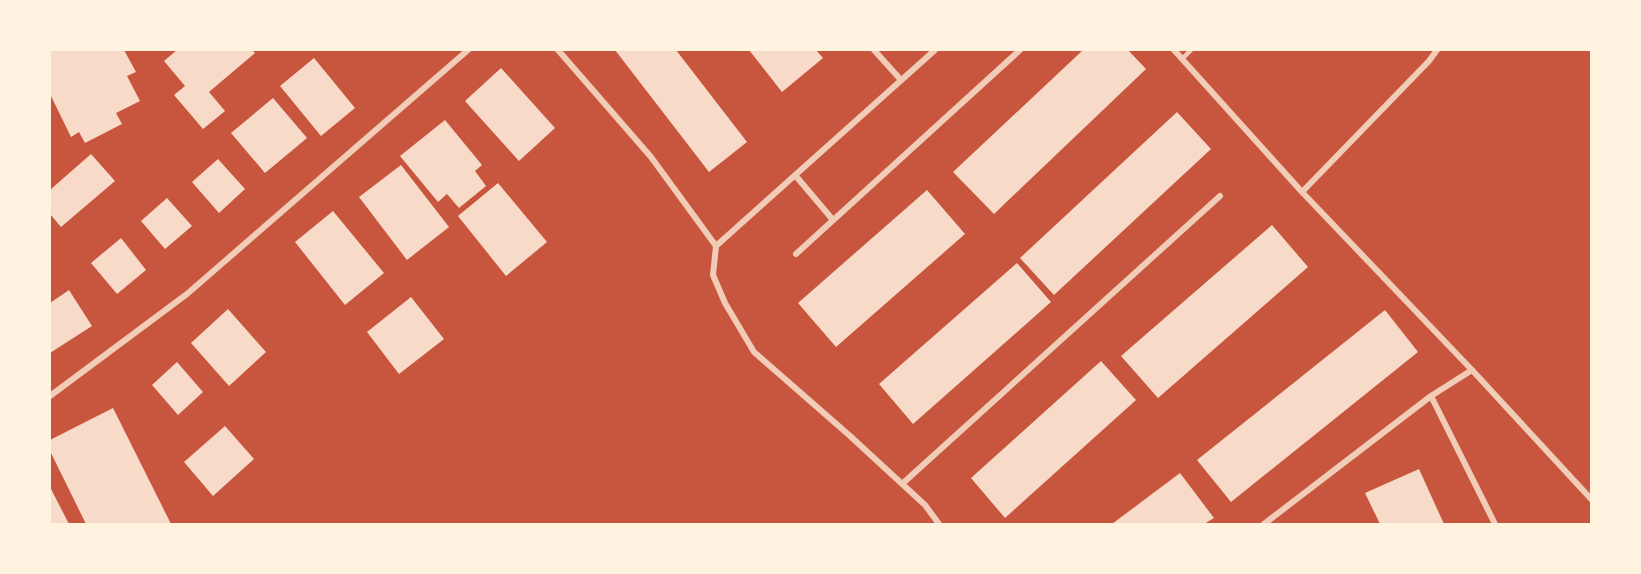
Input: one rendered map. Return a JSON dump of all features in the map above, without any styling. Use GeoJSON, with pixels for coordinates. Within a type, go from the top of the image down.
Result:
{"type":"FeatureCollection","features":[{"type":"Feature","properties":{"kind":"street"},"geometry":{"type":"LineString","coordinates":[[50,396],[187,294],[468,50]]}},
{"type":"Feature","properties":{"kind":"street"},"geometry":{"type":"LineString","coordinates":[[558,50],[651,157],[716,246],[713,275],[725,303],[754,352],[925,505],[939,525]]}},
{"type":"Feature","properties":{"kind":"street"},"geometry":{"type":"LineString","coordinates":[[874,50],[901,80]]}},
{"type":"Feature","properties":{"kind":"street"},"geometry":{"type":"LineString","coordinates":[[716,246],[935,50]]}},
{"type":"Feature","properties":{"kind":"street"},"geometry":{"type":"LineString","coordinates":[[796,254],[1018,50]]}},
{"type":"Feature","properties":{"kind":"street"},"geometry":{"type":"LineString","coordinates":[[1174,50],[1302,192],[1592,500]]}},
{"type":"Feature","properties":{"kind":"street"},"geometry":{"type":"LineString","coordinates":[[1302,192],[1437,50]]}},
{"type":"Feature","properties":{"kind":"street"},"geometry":{"type":"LineString","coordinates":[[795,175],[833,220]]}},
{"type":"Feature","properties":{"kind":"street"},"geometry":{"type":"LineString","coordinates":[[902,484],[1221,196]]}},
{"type":"Feature","properties":{"kind":"street"},"geometry":{"type":"LineString","coordinates":[[1264,525],[1431,396],[1472,370]]}},
{"type":"Feature","properties":{"kind":"street"},"geometry":{"type":"LineString","coordinates":[[1431,396],[1495,525]]}},
{"type":"Feature","properties":{"kind":"lane"},"geometry":{"type":"LineString","coordinates":[[1182,59],[1191,50]]}},
{"type":"Feature","properties":{"kind":"building"},"geometry":{"type":"Polygon","coordinates":[[[50,50],[124,50],[136,72],[127,76],[140,101],[116,113],[122,124],[85,143],[79,132],[71,137],[50,94],[50,50]]]}},
{"type":"Feature","properties":{"kind":"building"},"geometry":{"type":"Polygon","coordinates":[[[177,50],[252,50],[255,53],[209,92],[225,111],[203,129],[174,95],[185,86],[164,61],[177,50]]]}},
{"type":"Feature","properties":{"kind":"building"},"geometry":{"type":"Polygon","coordinates":[[[615,50],[676,50],[747,142],[709,172],[615,50]]]}},
{"type":"Feature","properties":{"kind":"building"},"geometry":{"type":"Polygon","coordinates":[[[749,50],[816,50],[823,58],[782,92],[749,50]]]}},
{"type":"Feature","properties":{"kind":"building"},"geometry":{"type":"Polygon","coordinates":[[[1083,50],[1128,50],[1146,69],[994,214],[953,172],[1083,50]]]}},
{"type":"Feature","properties":{"kind":"building"},"geometry":{"type":"Polygon","coordinates":[[[314,58],[355,108],[321,136],[280,86],[314,58]]]}},
{"type":"Feature","properties":{"kind":"building"},"geometry":{"type":"Polygon","coordinates":[[[501,68],[555,128],[519,161],[465,101],[501,68]]]}},
{"type":"Feature","properties":{"kind":"building"},"geometry":{"type":"Polygon","coordinates":[[[273,98],[307,138],[265,173],[231,133],[273,98]]]}},
{"type":"Feature","properties":{"kind":"building"},"geometry":{"type":"Polygon","coordinates":[[[1177,112],[1211,149],[1054,295],[1020,258],[1177,112]]]}},
{"type":"Feature","properties":{"kind":"building"},"geometry":{"type":"Polygon","coordinates":[[[445,120],[482,165],[475,171],[486,186],[459,208],[447,194],[438,202],[400,156],[445,120]]]}},
{"type":"Feature","properties":{"kind":"building"},"geometry":{"type":"Polygon","coordinates":[[[91,154],[115,181],[61,227],[50,214],[50,190],[91,154]]]}},
{"type":"Feature","properties":{"kind":"building"},"geometry":{"type":"Polygon","coordinates":[[[218,159],[245,189],[219,213],[192,182],[218,159]]]}},
{"type":"Feature","properties":{"kind":"building"},"geometry":{"type":"Polygon","coordinates":[[[401,165],[449,227],[407,260],[359,197],[401,165]]]}},
{"type":"Feature","properties":{"kind":"building"},"geometry":{"type":"Polygon","coordinates":[[[498,183],[547,242],[506,276],[458,216],[498,183]]]}},
{"type":"Feature","properties":{"kind":"building"},"geometry":{"type":"Polygon","coordinates":[[[927,190],[965,234],[836,347],[798,303],[927,190]]]}},
{"type":"Feature","properties":{"kind":"building"},"geometry":{"type":"Polygon","coordinates":[[[167,198],[192,226],[165,249],[141,221],[167,198]]]}},
{"type":"Feature","properties":{"kind":"building"},"geometry":{"type":"Polygon","coordinates":[[[333,211],[384,273],[345,305],[295,242],[333,211]]]}},
{"type":"Feature","properties":{"kind":"building"},"geometry":{"type":"Polygon","coordinates":[[[1272,225],[1308,267],[1158,398],[1121,356],[1272,225]]]}},
{"type":"Feature","properties":{"kind":"building"},"geometry":{"type":"Polygon","coordinates":[[[121,238],[146,270],[117,294],[91,263],[121,238]]]}},
{"type":"Feature","properties":{"kind":"building"},"geometry":{"type":"Polygon","coordinates":[[[1017,263],[1051,302],[913,424],[879,384],[1017,263]]]}},
{"type":"Feature","properties":{"kind":"building"},"geometry":{"type":"Polygon","coordinates":[[[69,290],[92,326],[50,353],[50,303],[69,290]]]}},
{"type":"Feature","properties":{"kind":"building"},"geometry":{"type":"Polygon","coordinates":[[[411,297],[444,339],[399,374],[367,332],[411,297]]]}},
{"type":"Feature","properties":{"kind":"building"},"geometry":{"type":"Polygon","coordinates":[[[228,309],[266,352],[229,386],[191,343],[228,309]]]}},
{"type":"Feature","properties":{"kind":"building"},"geometry":{"type":"Polygon","coordinates":[[[1385,310],[1418,352],[1231,502],[1197,460],[1385,310]]]}},
{"type":"Feature","properties":{"kind":"building"},"geometry":{"type":"Polygon","coordinates":[[[1101,361],[1136,400],[1005,518],[971,478],[1101,361]]]}},
{"type":"Feature","properties":{"kind":"building"},"geometry":{"type":"Polygon","coordinates":[[[177,362],[203,392],[178,415],[152,385],[177,362]]]}},
{"type":"Feature","properties":{"kind":"building"},"geometry":{"type":"Polygon","coordinates":[[[113,408],[171,524],[86,524],[50,451],[50,440],[113,408]]]}},
{"type":"Feature","properties":{"kind":"building"},"geometry":{"type":"Polygon","coordinates":[[[225,426],[254,459],[213,496],[184,462],[225,426]]]}},
{"type":"Feature","properties":{"kind":"building"},"geometry":{"type":"Polygon","coordinates":[[[1419,469],[1444,524],[1380,524],[1365,493],[1419,469]]]}},
{"type":"Feature","properties":{"kind":"building"},"geometry":{"type":"Polygon","coordinates":[[[1180,473],[1214,518],[1204,524],[1112,524],[1180,473]]]}},
{"type":"Feature","properties":{"kind":"building"},"geometry":{"type":"Polygon","coordinates":[[[50,487],[69,524],[50,524],[50,487]]]}}]}
